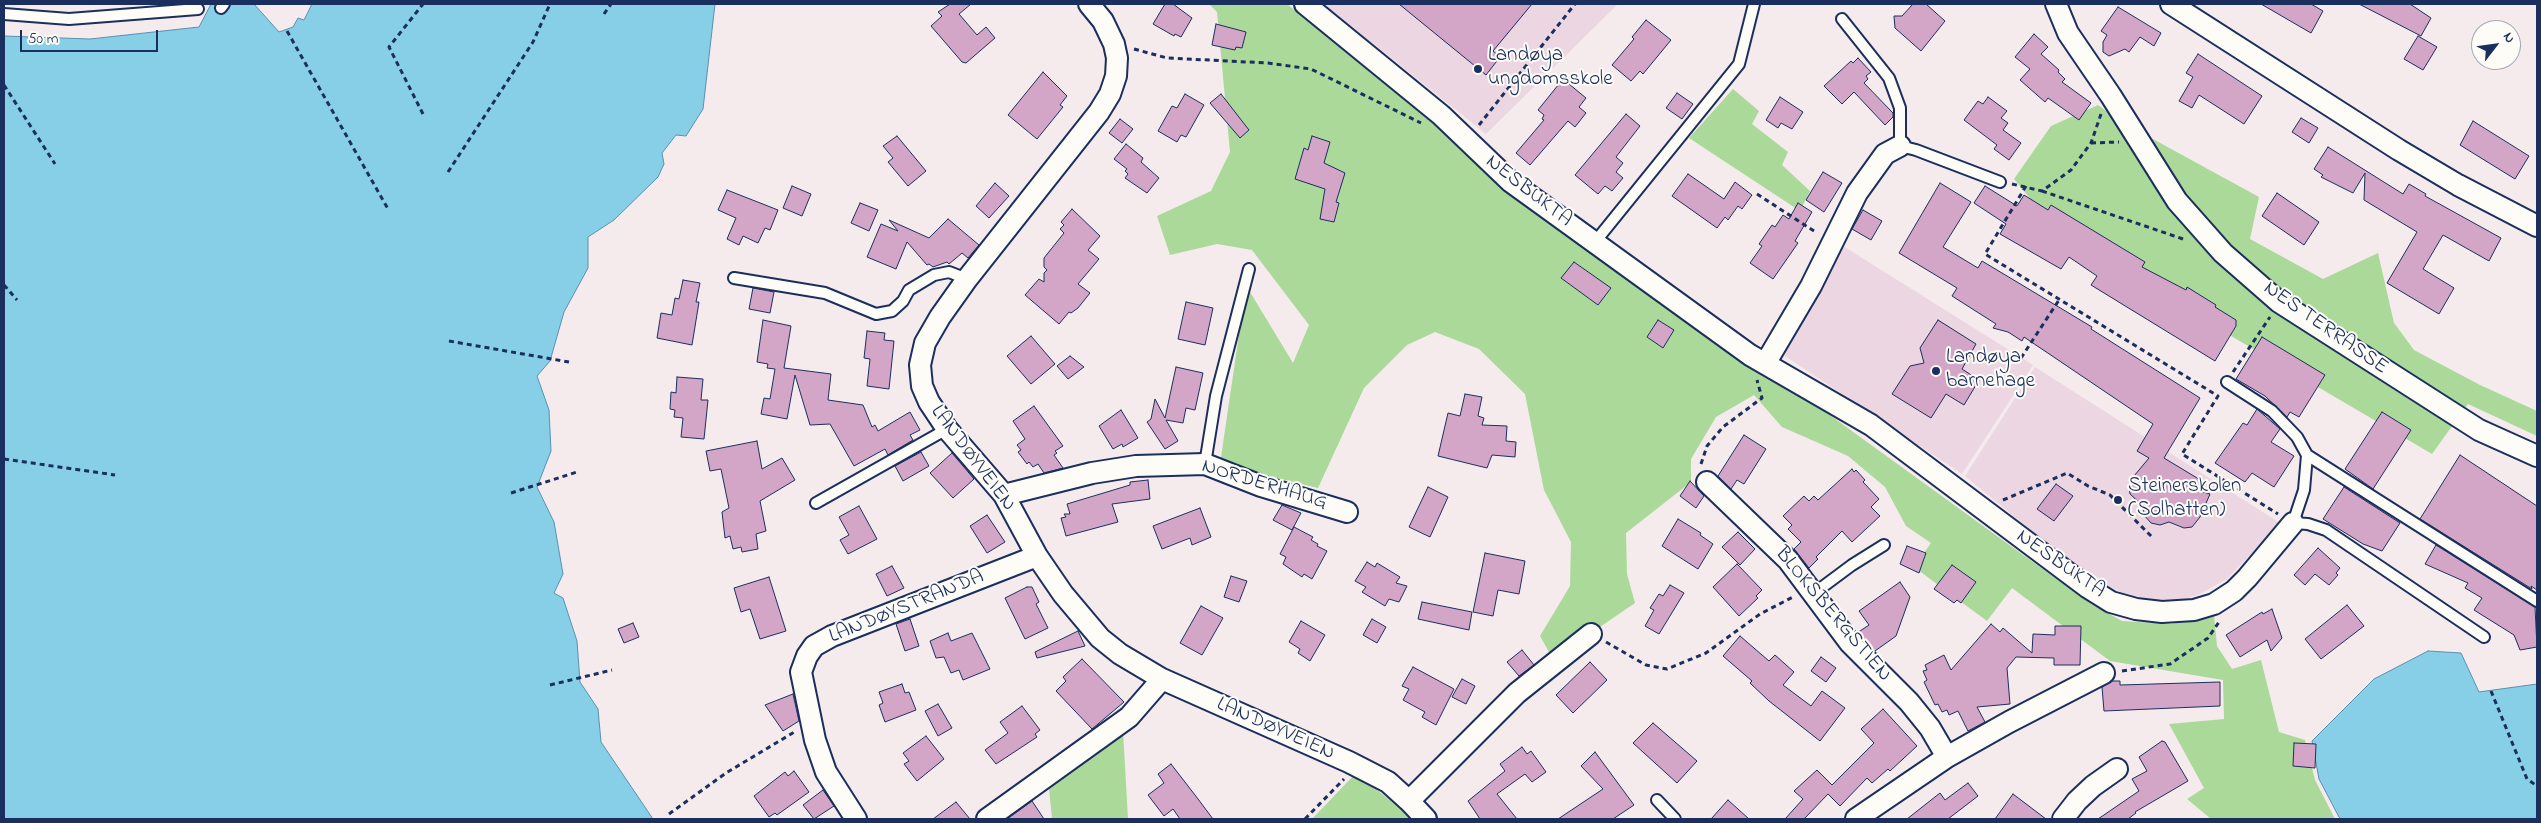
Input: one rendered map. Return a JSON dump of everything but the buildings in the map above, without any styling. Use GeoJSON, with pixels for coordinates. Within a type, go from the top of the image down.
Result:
{"type":"FeatureCollection","features":[{"type":"Feature","properties":{"kind":"street","name":"LANDØYVEIEN"},"geometry":{"type":"LineString","coordinates":[[1089,4],[1103,21],[1114,44],[1117,58],[1116,76],[1110,94],[1044,182],[967,279],[940,317],[925,343],[920,365],[922,386],[929,402],[947,429],[1004,495],[1036,556],[1063,594],[1100,638],[1120,654],[1162,679],[1388,782],[1426,819]]}},
{"type":"Feature","properties":{"kind":"street","name":"NESBUKTA"},"geometry":{"type":"LineString","coordinates":[[1305,4],[1441,116],[1511,182],[1758,359],[1871,426],[2087,587],[2111,602],[2136,609],[2162,612],[2194,610],[2214,604],[2234,591],[2293,523]]}},
{"type":"Feature","properties":{"kind":"street","name":"NES TERRASSE"},"geometry":{"type":"LineString","coordinates":[[2056,4],[2068,33],[2187,213],[2223,253],[2280,302],[2480,430],[2537,456]]}},
{"type":"Feature","properties":{"kind":"street"},"geometry":{"type":"LineString","coordinates":[[2171,4],[2399,150],[2458,185],[2537,226]]}},
{"type":"Feature","properties":{"kind":"street"},"geometry":{"type":"LineString","coordinates":[[1758,359],[1811,286],[1867,178],[1885,154],[1900,146]]}},
{"type":"Feature","properties":{"kind":"street","name":"NORDERHAUG"},"geometry":{"type":"LineString","coordinates":[[1004,495],[1092,473],[1136,466],[1205,464],[1261,486],[1347,512]]}},
{"type":"Feature","properties":{"kind":"street","name":"BLOKSBERGSTIEN"},"geometry":{"type":"LineString","coordinates":[[1707,482],[1788,560],[1850,644],[1909,702],[1930,728],[1947,757]]}},
{"type":"Feature","properties":{"kind":"street","name":"LANDØYSTRANDA"},"geometry":{"type":"LineString","coordinates":[[856,819],[826,772],[811,722],[801,672],[807,656],[814,646],[832,636],[1036,556]]}},
{"type":"Feature","properties":{"kind":"street"},"geometry":{"type":"LineString","coordinates":[[1409,801],[1517,693],[1591,634]]}},
{"type":"Feature","properties":{"kind":"street"},"geometry":{"type":"LineString","coordinates":[[1856,819],[1947,757],[2048,701],[2104,673]]}},
{"type":"Feature","properties":{"kind":"street"},"geometry":{"type":"LineString","coordinates":[[987,819],[1129,717],[1162,679]]}},
{"type":"Feature","properties":{"kind":"street"},"geometry":{"type":"LineString","coordinates":[[2063,819],[2092,786],[2117,769]]}},
{"type":"Feature","properties":{"kind":"lane"},"geometry":{"type":"LineString","coordinates":[[1595,242],[1739,64],[1754,4]]}},
{"type":"Feature","properties":{"kind":"lane"},"geometry":{"type":"LineString","coordinates":[[4,14],[69,19],[198,9]]}},
{"type":"Feature","properties":{"kind":"lane"},"geometry":{"type":"LineString","coordinates":[[1842,19],[1889,78],[1900,108],[1900,146],[1916,150],[2000,182]]}},
{"type":"Feature","properties":{"kind":"lane"},"geometry":{"type":"LineString","coordinates":[[1205,464],[1216,396],[1249,269]]}},
{"type":"Feature","properties":{"kind":"lane"},"geometry":{"type":"LineString","coordinates":[[734,278],[825,293],[876,314],[892,311],[904,301],[909,290],[934,275],[950,272],[967,279]]}},
{"type":"Feature","properties":{"kind":"lane"},"geometry":{"type":"LineString","coordinates":[[2227,382],[2272,411],[2297,437],[2307,455],[2537,601]]}},
{"type":"Feature","properties":{"kind":"lane"},"geometry":{"type":"LineString","coordinates":[[816,503],[947,429]]}},
{"type":"Feature","properties":{"kind":"lane"},"geometry":{"type":"LineString","coordinates":[[2307,455],[2304,490],[2293,523],[2308,524],[2326,530],[2484,638]]}},
{"type":"Feature","properties":{"kind":"lane"},"geometry":{"type":"LineString","coordinates":[[1811,591],[1884,545]]}},
{"type":"Feature","properties":{"kind":"lane"},"geometry":{"type":"LineString","coordinates":[[1657,800],[1675,819]]}},
{"type":"Feature","properties":{"kind":"path"},"geometry":{"type":"LineString","coordinates":[[423,4],[389,46],[423,114]]}},
{"type":"Feature","properties":{"kind":"path"},"geometry":{"type":"LineString","coordinates":[[448,172],[532,42],[550,4]]}},
{"type":"Feature","properties":{"kind":"path"},"geometry":{"type":"LineString","coordinates":[[604,14],[611,4]]}},
{"type":"Feature","properties":{"kind":"path"},"geometry":{"type":"LineString","coordinates":[[1466,141],[1575,4]]}},
{"type":"Feature","properties":{"kind":"path"},"geometry":{"type":"LineString","coordinates":[[287,31],[388,209]]}},
{"type":"Feature","properties":{"kind":"path"},"geometry":{"type":"LineString","coordinates":[[1114,44],[1167,58],[1268,63],[1311,69],[1355,89],[1418,123],[1432,123],[1441,116]]}},
{"type":"Feature","properties":{"kind":"path"},"geometry":{"type":"LineString","coordinates":[[4,85],[55,164]]}},
{"type":"Feature","properties":{"kind":"path"},"geometry":{"type":"LineString","coordinates":[[2042,191],[2071,170],[2086,150],[2111,96]]}},
{"type":"Feature","properties":{"kind":"path"},"geometry":{"type":"LineString","coordinates":[[2000,182],[2026,186],[2187,240]]}},
{"type":"Feature","properties":{"kind":"path"},"geometry":{"type":"LineString","coordinates":[[2026,186],[1985,254],[2218,396]]}},
{"type":"Feature","properties":{"kind":"path"},"geometry":{"type":"LineString","coordinates":[[1757,194],[1833,244]]}},
{"type":"Feature","properties":{"kind":"path"},"geometry":{"type":"LineString","coordinates":[[4,285],[17,300]]}},
{"type":"Feature","properties":{"kind":"path"},"geometry":{"type":"LineString","coordinates":[[2022,358],[2059,300]]}},
{"type":"Feature","properties":{"kind":"path"},"geometry":{"type":"LineString","coordinates":[[2280,302],[2182,454],[2293,523]]}},
{"type":"Feature","properties":{"kind":"path"},"geometry":{"type":"LineString","coordinates":[[449,341],[569,362]]}},
{"type":"Feature","properties":{"kind":"path"},"geometry":{"type":"LineString","coordinates":[[1707,482],[1701,464],[1706,446],[1723,427],[1762,398],[1758,359]]}},
{"type":"Feature","properties":{"kind":"path"},"geometry":{"type":"LineString","coordinates":[[4,459],[115,475]]}},
{"type":"Feature","properties":{"kind":"path"},"geometry":{"type":"LineString","coordinates":[[511,493],[577,472]]}},
{"type":"Feature","properties":{"kind":"path"},"geometry":{"type":"LineString","coordinates":[[1982,509],[2067,473],[2088,486],[2110,495],[2152,537]]}},
{"type":"Feature","properties":{"kind":"path"},"geometry":{"type":"LineString","coordinates":[[1591,634],[1646,665],[1667,669],[1706,653],[1760,614],[1811,591]]}},
{"type":"Feature","properties":{"kind":"path"},"geometry":{"type":"LineString","coordinates":[[2104,673],[2170,664],[2208,638],[2234,600],[2234,591]]}},
{"type":"Feature","properties":{"kind":"path"},"geometry":{"type":"LineString","coordinates":[[550,685],[612,670]]}},
{"type":"Feature","properties":{"kind":"path"},"geometry":{"type":"LineString","coordinates":[[2490,691],[2527,779],[2537,786]]}},
{"type":"Feature","properties":{"kind":"path"},"geometry":{"type":"LineString","coordinates":[[668,814],[726,773],[811,722]]}},
{"type":"Feature","properties":{"kind":"path"},"geometry":{"type":"LineString","coordinates":[[1305,819],[1356,766]]}},
{"type":"Feature","properties":{"kind":"shaded area","name":"Landøya ungdomsskole"},"geometry":{"type":"Polygon","coordinates":[[[1324,4],[1618,4],[1486,134],[1324,4]]]}},
{"type":"Feature","properties":{"kind":"shaded area"},"geometry":{"type":"Polygon","coordinates":[[[1843,246],[2033,365],[1962,474],[1779,352],[1843,246]]]}},
{"type":"Feature","properties":{"kind":"shaded area","name":"Steinerskolen (Solhatten)"},"geometry":{"type":"Polygon","coordinates":[[[2035,367],[2280,523],[2227,579],[2198,595],[2174,602],[2133,598],[2093,578],[2067,560],[1965,476],[2035,367]]]}},
{"type":"Feature","properties":{"kind":"green space"},"geometry":{"type":"Polygon","coordinates":[[[1209,4],[1287,4],[1586,242],[1744,353],[2091,604],[2122,621],[2171,624],[2214,615],[2217,646],[2232,669],[2261,660],[2279,732],[2305,740],[2315,780],[2335,819],[2211,819],[2187,799],[2204,788],[2169,724],[2224,719],[2223,680],[2110,661],[2012,588],[1987,621],[1914,567],[1931,543],[1906,526],[1885,487],[1848,456],[1782,427],[1754,395],[1716,417],[1691,459],[1691,482],[1626,533],[1627,574],[1635,603],[1553,659],[1540,636],[1570,586],[1571,542],[1544,490],[1525,394],[1479,349],[1435,332],[1407,345],[1364,388],[1318,488],[1220,464],[1242,314],[1250,292],[1293,363],[1309,325],[1252,250],[1217,244],[1170,255],[1157,216],[1211,191],[1230,152],[1217,12],[1209,4]]]}},
{"type":"Feature","properties":{"kind":"green space"},"geometry":{"type":"Polygon","coordinates":[[[1733,89],[1759,111],[1752,124],[1788,152],[1782,165],[1810,191],[1800,211],[1689,138],[1733,89]]]}},
{"type":"Feature","properties":{"kind":"green space"},"geometry":{"type":"Polygon","coordinates":[[[2098,105],[2120,121],[2259,197],[2250,239],[2323,279],[2378,253],[2394,323],[2414,350],[2480,385],[2537,411],[2537,436],[2468,404],[2432,454],[2061,236],[2014,179],[2051,126],[2098,105]]]}},
{"type":"Feature","properties":{"kind":"green space"},"geometry":{"type":"Polygon","coordinates":[[[1123,731],[1128,819],[1052,819],[1049,788],[1123,731]]]}},
{"type":"Feature","properties":{"kind":"green space"},"geometry":{"type":"Polygon","coordinates":[[[1356,773],[1413,819],[1312,819],[1356,773]]]}},
{"type":"Feature","properties":{"kind":"water"},"geometry":{"type":"Polygon","coordinates":[[[211,4],[254,4],[279,32],[293,27],[298,18],[304,20],[312,4],[715,4],[703,109],[686,136],[676,135],[662,153],[664,164],[658,177],[614,220],[588,237],[588,268],[564,312],[550,361],[537,376],[549,410],[551,451],[537,487],[554,522],[563,574],[554,593],[563,598],[577,641],[580,682],[598,709],[601,742],[653,819],[4,819],[4,36],[90,39],[199,27],[211,4]]]}},
{"type":"Feature","properties":{"kind":"water"},"geometry":{"type":"Polygon","coordinates":[[[2428,651],[2461,653],[2479,692],[2537,684],[2537,819],[2341,819],[2339,817],[2319,779],[2312,741],[2374,679],[2428,651]]]}},
{"type":"Feature","properties":{"kind":"place","name":"Landøya ungdomsskole"},"geometry":{"type":"Point","coordinates":[1478,69]}},
{"type":"Feature","properties":{"kind":"place","name":"Landøya barnehage"},"geometry":{"type":"Point","coordinates":[1936,371]}},
{"type":"Feature","properties":{"kind":"place","name":"Steinerskolen (Solhatten)"},"geometry":{"type":"Point","coordinates":[2118,500]}}]}
